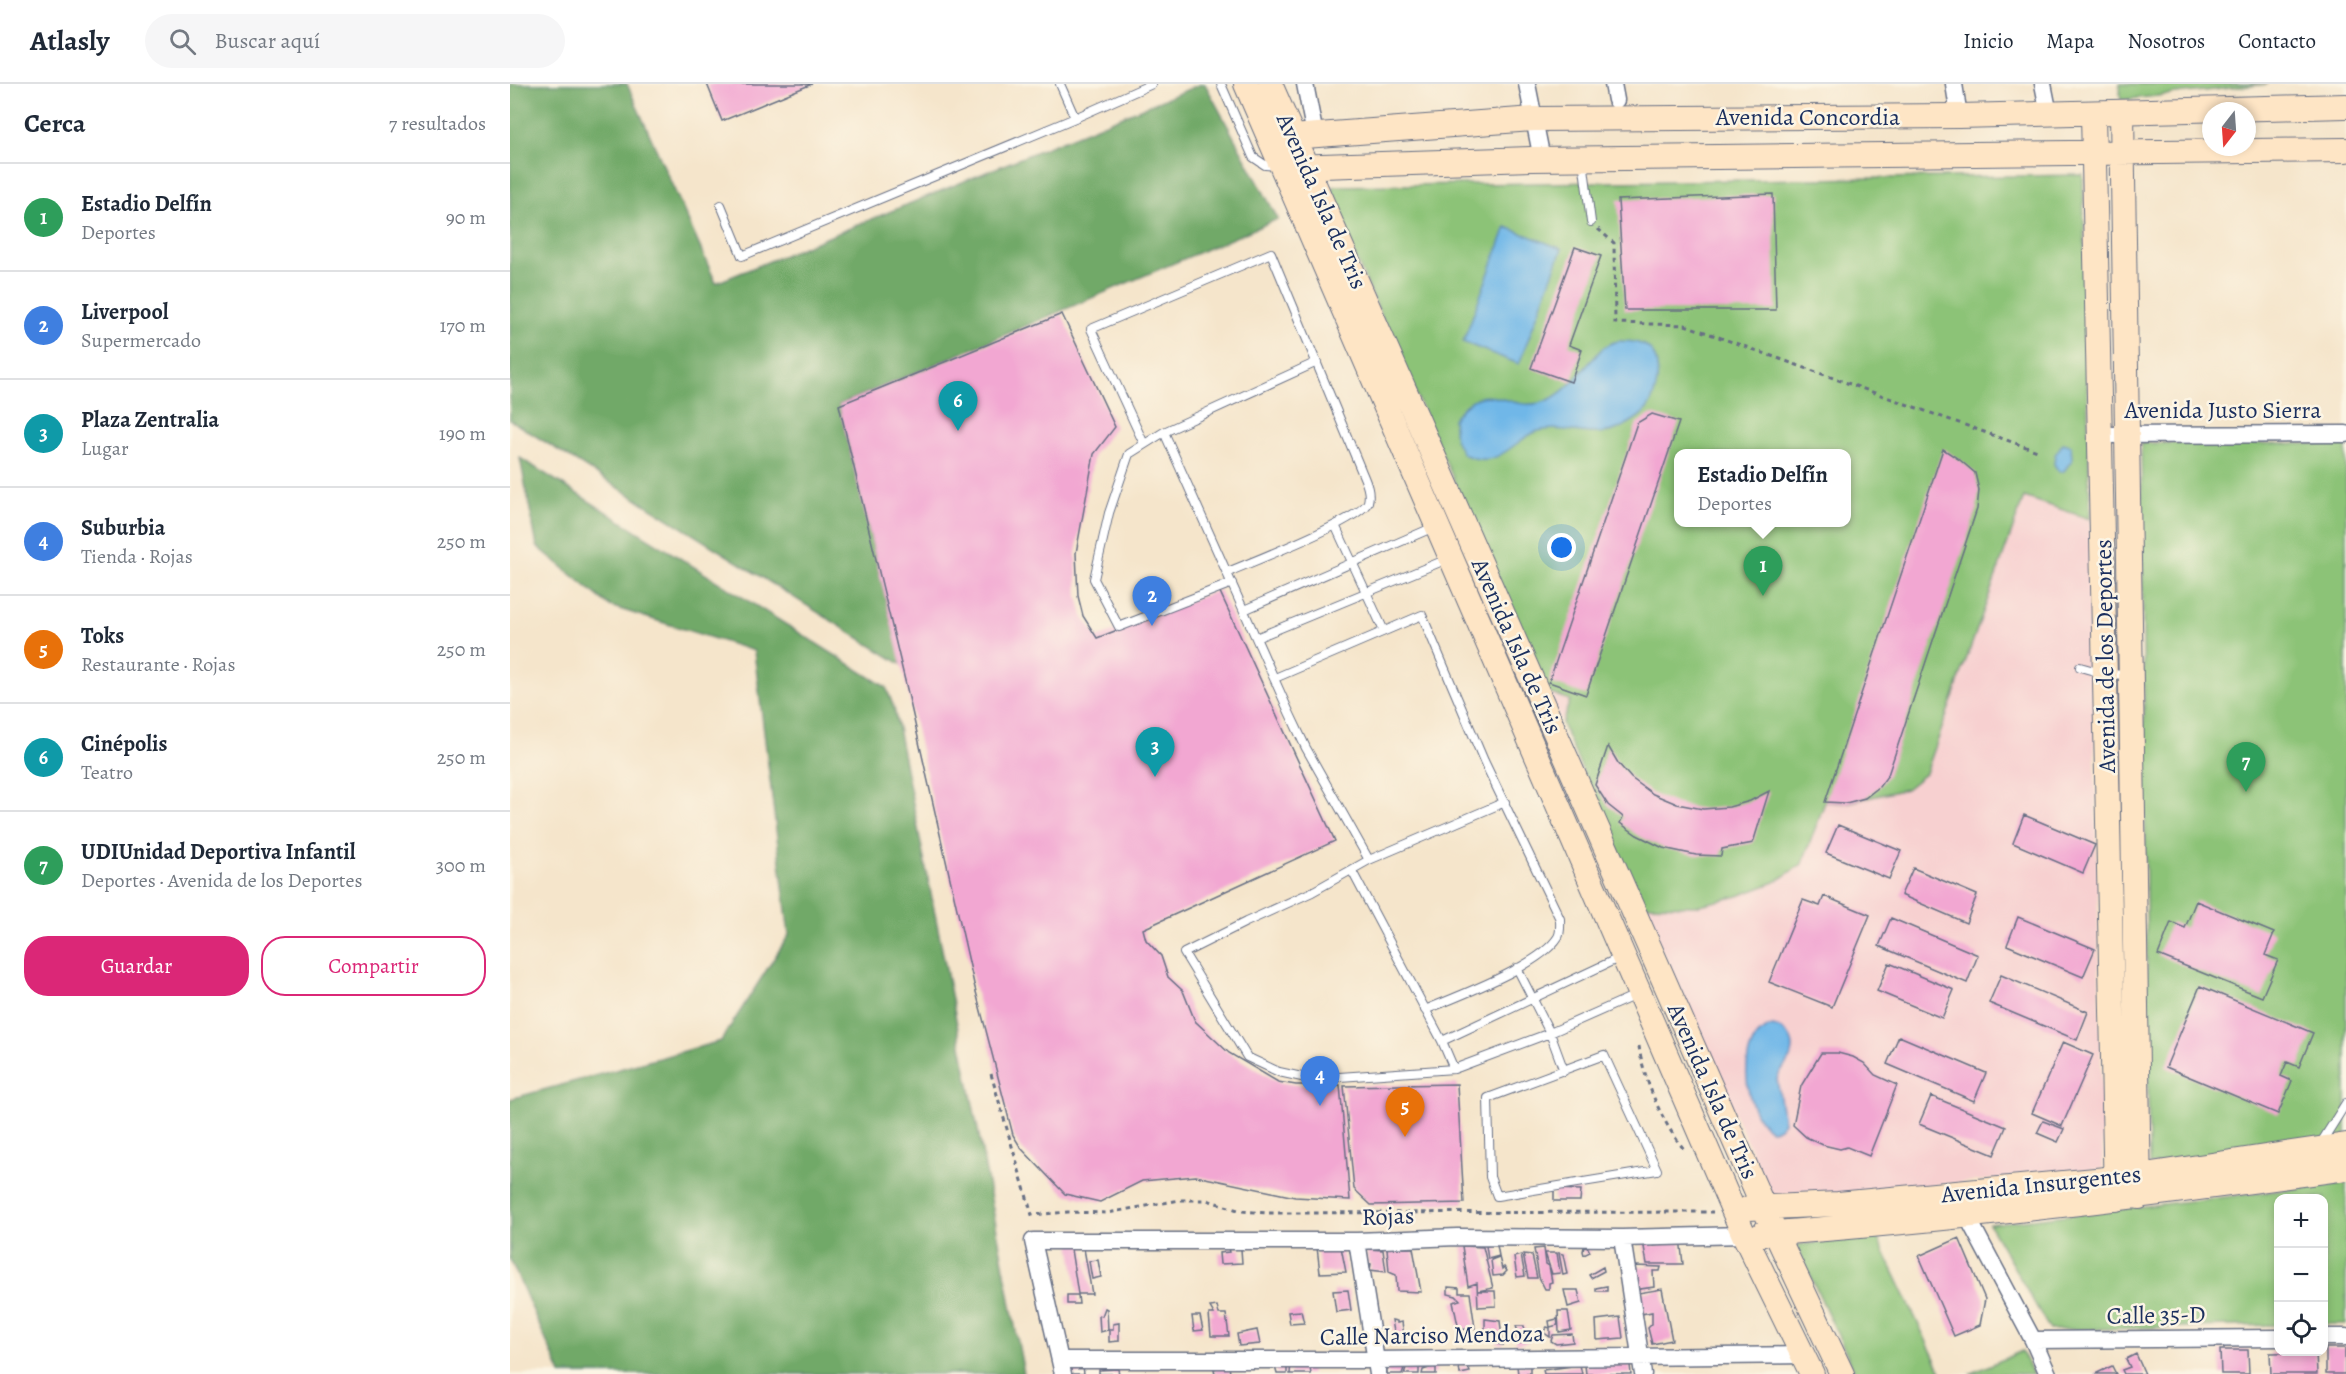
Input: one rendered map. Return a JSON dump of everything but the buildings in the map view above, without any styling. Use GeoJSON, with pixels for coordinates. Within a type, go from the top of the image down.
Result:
{"type":"FeatureCollection","features":[{"type":"Feature","properties":{"kind":"street","name":"Avenida Isla de Tris"},"geometry":{"type":"LineString","coordinates":[[1246,84],[1292,137]]}},
{"type":"Feature","properties":{"kind":"street","name":"Avenida Isla de Tris"},"geometry":{"type":"LineString","coordinates":[[1270,84],[1764,1208],[1842,1374]]}},
{"type":"Feature","properties":{"kind":"street"},"geometry":{"type":"LineString","coordinates":[[1292,137],[1305,84]]}},
{"type":"Feature","properties":{"kind":"street"},"geometry":{"type":"LineString","coordinates":[[1516,84],[1529,119]]}},
{"type":"Feature","properties":{"kind":"street"},"geometry":{"type":"LineString","coordinates":[[1527,84],[1529,119],[1537,159]]}},
{"type":"Feature","properties":{"kind":"street"},"geometry":{"type":"LineString","coordinates":[[1954,84],[1959,116]]}},
{"type":"Feature","properties":{"kind":"street"},"geometry":{"type":"LineString","coordinates":[[2043,84],[2049,114]]}},
{"type":"Feature","properties":{"kind":"street","name":"Avenida Concordia"},"geometry":{"type":"LineString","coordinates":[[1292,137],[1529,119],[1959,116],[2346,106]]}},
{"type":"Feature","properties":{"kind":"street","name":"Avenida de los Deportes"},"geometry":{"type":"LineString","coordinates":[[2093,113],[2105,674],[2127,1187]]}},
{"type":"Feature","properties":{"kind":"street","name":"Avenida de los Deportes"},"geometry":{"type":"LineString","coordinates":[[2122,113],[2131,675],[2127,1187]]}},
{"type":"Feature","properties":{"kind":"street","name":"Avenida Isla de Tris"},"geometry":{"type":"LineString","coordinates":[[1292,137],[1281,166],[1641,993],[1728,1210],[1744,1235],[1808,1365]]}},
{"type":"Feature","properties":{"kind":"street","name":"Avenida Concordia"},"geometry":{"type":"LineString","coordinates":[[1281,166],[1537,159],[2346,150]]}},
{"type":"Feature","properties":{"kind":"street","name":"Avenida Justo Sierra"},"geometry":{"type":"LineString","coordinates":[[2101,435],[2346,434]]}},
{"type":"Feature","properties":{"kind":"street","name":"Avenida Insurgentes"},"geometry":{"type":"LineString","coordinates":[[1744,1235],[1967,1216],[2346,1145]]}},
{"type":"Feature","properties":{"kind":"street","name":"Avenida Insurgentes"},"geometry":{"type":"LineString","coordinates":[[1728,1210],[2127,1187],[2346,1168]]}},
{"type":"Feature","properties":{"kind":"street"},"geometry":{"type":"LineString","coordinates":[[1967,1216],[2048,1374]]}},
{"type":"Feature","properties":{"kind":"street","name":"Rojas"},"geometry":{"type":"LineString","coordinates":[[1062,1367],[1033,1241],[1356,1241],[1457,1237],[1622,1238],[1744,1235]]}},
{"type":"Feature","properties":{"kind":"street"},"geometry":{"type":"LineString","coordinates":[[1622,1238],[1643,1374]]}},
{"type":"Feature","properties":{"kind":"street"},"geometry":{"type":"LineString","coordinates":[[1356,1241],[1377,1367]]}},
{"type":"Feature","properties":{"kind":"street"},"geometry":{"type":"LineString","coordinates":[[2328,1337],[2346,1337]]}},
{"type":"Feature","properties":{"kind":"street","name":"Calle 35-D"},"geometry":{"type":"LineString","coordinates":[[2033,1341],[2274,1338]]}},
{"type":"Feature","properties":{"kind":"street","name":"Calle Narciso Mendoza"},"geometry":{"type":"LineString","coordinates":[[1062,1367],[1377,1367],[1641,1357],[1808,1365]]}},
{"type":"Feature","properties":{"kind":"lane"},"geometry":{"type":"LineString","coordinates":[[1060,84],[1076,118]]}},
{"type":"Feature","properties":{"kind":"lane"},"geometry":{"type":"LineString","coordinates":[[721,205],[742,256],[1076,118],[1152,84]]}},
{"type":"Feature","properties":{"kind":"lane"},"geometry":{"type":"LineString","coordinates":[[1221,84],[1253,157],[1265,165],[1281,166]]}},
{"type":"Feature","properties":{"kind":"lane"},"geometry":{"type":"LineString","coordinates":[[1583,159],[1591,222]]}},
{"type":"Feature","properties":{"kind":"lane"},"geometry":{"type":"LineString","coordinates":[[1144,444],[1090,329],[1271,253],[1369,491],[1368,502],[1360,512],[1335,525],[1228,572]]}},
{"type":"Feature","properties":{"kind":"lane"},"geometry":{"type":"LineString","coordinates":[[1232,583],[1119,627],[1094,579],[1109,513],[1129,454],[1164,432],[1317,362]]}},
{"type":"Feature","properties":{"kind":"lane"},"geometry":{"type":"LineString","coordinates":[[1164,432],[1306,748],[1369,860]]}},
{"type":"Feature","properties":{"kind":"lane"},"geometry":{"type":"LineString","coordinates":[[1335,525],[1384,632]]}},
{"type":"Feature","properties":{"kind":"lane"},"geometry":{"type":"LineString","coordinates":[[1244,610],[1437,526]]}},
{"type":"Feature","properties":{"kind":"lane"},"geometry":{"type":"LineString","coordinates":[[1256,638],[1451,558]]}},
{"type":"Feature","properties":{"kind":"lane"},"geometry":{"type":"LineString","coordinates":[[1275,678],[1422,615],[1484,761],[1560,919],[1559,935],[1545,950],[1517,968],[1425,1010]]}},
{"type":"Feature","properties":{"kind":"lane"},"geometry":{"type":"LineString","coordinates":[[2080,667],[2105,674],[2131,675]]}},
{"type":"Feature","properties":{"kind":"lane"},"geometry":{"type":"LineString","coordinates":[[1504,802],[1369,860],[1312,892],[1184,953],[1247,1057],[1279,1072],[1311,1079],[1454,1069],[1550,1033],[1641,993]]}},
{"type":"Feature","properties":{"kind":"lane"},"geometry":{"type":"LineString","coordinates":[[1352,871],[1442,1041],[1454,1069]]}},
{"type":"Feature","properties":{"kind":"lane"},"geometry":{"type":"LineString","coordinates":[[1442,1041],[1623,956]]}},
{"type":"Feature","properties":{"kind":"lane"},"geometry":{"type":"LineString","coordinates":[[1517,968],[1550,1033],[1564,1071]]}},
{"type":"Feature","properties":{"kind":"lane"},"geometry":{"type":"LineString","coordinates":[[1604,1055],[1657,1170],[1497,1196],[1490,1177],[1488,1098],[1564,1071],[1604,1055]]}},
{"type":"Feature","properties":{"kind":"lane"},"geometry":{"type":"LineString","coordinates":[[2317,1149],[2346,1103]]}},
{"type":"Feature","properties":{"kind":"path"},"geometry":{"type":"LineString","coordinates":[[1591,222],[1614,243],[1615,323],[1685,325],[2040,452]]}},
{"type":"Feature","properties":{"kind":"path"},"geometry":{"type":"LineString","coordinates":[[990,1074],[1032,1215],[1068,1212],[1107,1213],[1180,1200],[1207,1200],[1241,1211],[1267,1213],[1728,1210]]}},
{"type":"Feature","properties":{"kind":"shaded area"},"geometry":{"type":"Polygon","coordinates":[[[2083,175],[2103,1169],[1773,1200],[1328,195],[1334,186],[2083,175]]]}},
{"type":"Feature","properties":{"kind":"green space"},"geometry":{"type":"Polygon","coordinates":[[[510,84],[627,84],[716,283],[1201,84],[1205,84],[1278,219],[839,405],[902,665],[510,420],[510,84]]]}},
{"type":"Feature","properties":{"kind":"green space"},"geometry":{"type":"Polygon","coordinates":[[[2119,84],[2268,84],[2121,100],[2119,84]]]}},
{"type":"Feature","properties":{"kind":"green space"},"geometry":{"type":"Polygon","coordinates":[[[2083,175],[2090,519],[2024,497],[1926,773],[1906,789],[1846,803],[1825,802],[1802,864],[1775,882],[1738,896],[1696,906],[1642,905],[1562,724],[1570,700],[1548,693],[1328,195],[1334,186],[2083,175]]]}},
{"type":"Feature","properties":{"kind":"green space"},"geometry":{"type":"Polygon","coordinates":[[[2141,443],[2346,444],[2346,1139],[2149,1165],[2141,443]]]}},
{"type":"Feature","properties":{"kind":"green space"},"geometry":{"type":"Polygon","coordinates":[[[520,458],[886,687],[894,708],[1024,1374],[561,1374],[510,1259],[510,1099],[721,1041],[789,935],[754,651],[610,606],[537,546],[520,458]]]}},
{"type":"Feature","properties":{"kind":"green space"},"geometry":{"type":"Polygon","coordinates":[[[2346,1183],[2346,1324],[2328,1324],[2328,1194],[2274,1194],[2274,1325],[2050,1330],[1989,1224],[2346,1183]]]}},
{"type":"Feature","properties":{"kind":"green space"},"geometry":{"type":"Polygon","coordinates":[[[1877,1237],[1942,1374],[1856,1374],[1796,1245],[1877,1237]]]}},
{"type":"Feature","properties":{"kind":"green space"},"geometry":{"type":"Polygon","coordinates":[[[2022,1351],[2033,1374],[1970,1374],[2022,1351]]]}},
{"type":"Feature","properties":{"kind":"water"},"geometry":{"type":"Polygon","coordinates":[[[1506,227],[1562,249],[1519,364],[1463,342],[1506,227]]]}},
{"type":"Feature","properties":{"kind":"water"},"geometry":{"type":"Polygon","coordinates":[[[1619,341],[1638,343],[1646,347],[1656,361],[1657,379],[1653,398],[1647,409],[1636,418],[1610,432],[1590,433],[1558,429],[1538,431],[1489,459],[1463,454],[1455,439],[1453,419],[1465,406],[1485,396],[1527,404],[1548,400],[1570,385],[1602,348],[1619,341]]]}},
{"type":"Feature","properties":{"kind":"water"},"geometry":{"type":"Polygon","coordinates":[[[2063,443],[2071,446],[2072,460],[2064,471],[2059,472],[2054,464],[2055,455],[2063,443]]]}},
{"type":"Feature","properties":{"kind":"water"},"geometry":{"type":"Polygon","coordinates":[[[1773,1026],[1789,1036],[1793,1049],[1791,1057],[1777,1079],[1784,1122],[1778,1129],[1771,1130],[1762,1123],[1749,1095],[1747,1060],[1752,1045],[1760,1033],[1773,1026]]]}},
{"type":"Feature","properties":{"kind":"place","name":"Cinépolis"},"geometry":{"type":"Point","coordinates":[958,431]}},
{"type":"Feature","properties":{"kind":"place","name":"Estadio Delfín"},"geometry":{"type":"Point","coordinates":[1763,596]}},
{"type":"Feature","properties":{"kind":"place","name":"Liverpool"},"geometry":{"type":"Point","coordinates":[1152,626]}},
{"type":"Feature","properties":{"kind":"place","name":"Plaza Zentralia"},"geometry":{"type":"Point","coordinates":[1155,777]}},
{"type":"Feature","properties":{"kind":"place","name":"UDIUnidad Deportiva Infantil"},"geometry":{"type":"Point","coordinates":[2246,792]}},
{"type":"Feature","properties":{"kind":"place","name":"Suburbia"},"geometry":{"type":"Point","coordinates":[1320,1106]}},
{"type":"Feature","properties":{"kind":"place","name":"Toks"},"geometry":{"type":"Point","coordinates":[1405,1137]}}]}
